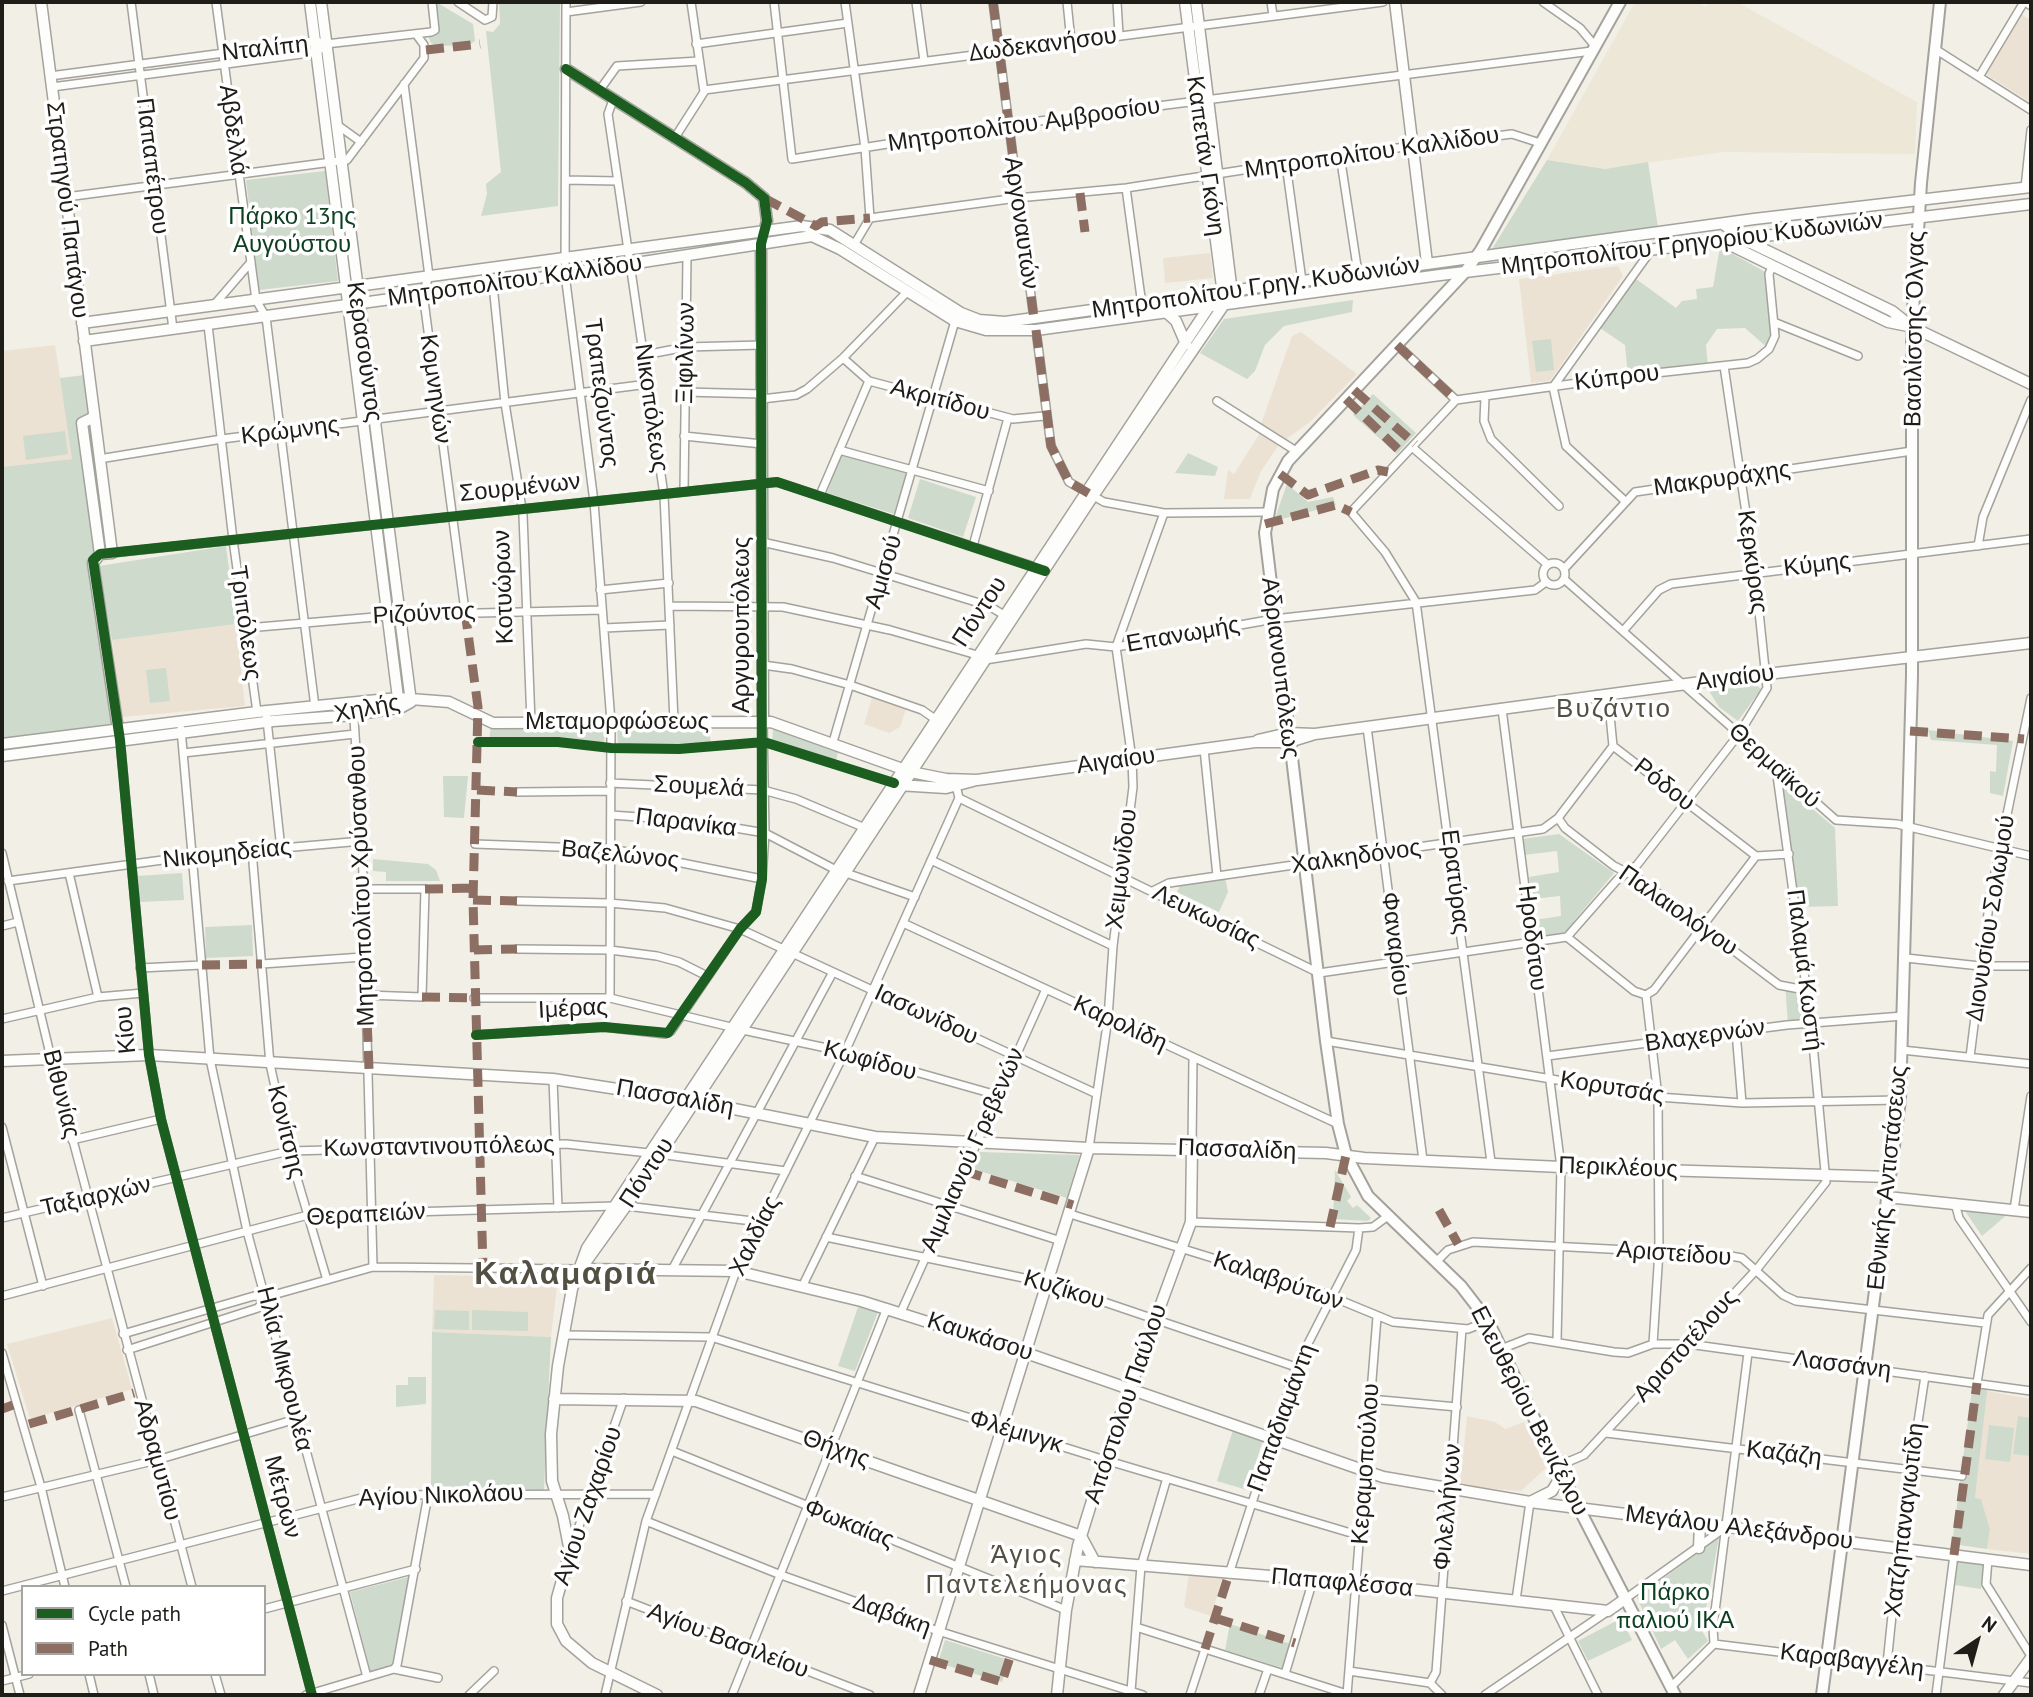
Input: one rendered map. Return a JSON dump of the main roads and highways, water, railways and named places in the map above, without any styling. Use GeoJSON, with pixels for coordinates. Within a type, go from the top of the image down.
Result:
{"type":"FeatureCollection","features":[{"type":"Feature","properties":{"kind":"main road","name":"Στρατηγού Παπάγου"},"geometry":{"type":"LineString","coordinates":[[41,2],[112,552],[100,554],[93,563],[118,729]]}},
{"type":"Feature","properties":{"kind":"main road","name":"Κερασούντος"},"geometry":{"type":"LineString","coordinates":[[310,2],[335,162],[350,287],[347,306],[369,421]]}},
{"type":"Feature","properties":{"kind":"main road","name":"Κερασούντος"},"geometry":{"type":"LineString","coordinates":[[321,2],[336,123],[335,162]]}},
{"type":"Feature","properties":{"kind":"main road","name":"Καπετάν Γκόνη"},"geometry":{"type":"LineString","coordinates":[[1185,2],[1193,25],[1212,175],[1222,287],[1218,295]]}},
{"type":"Feature","properties":{"kind":"main road","name":"Καπετάν Γκόνη"},"geometry":{"type":"LineString","coordinates":[[1193,25],[1196,2]]}},
{"type":"Feature","properties":{"kind":"main road"},"geometry":{"type":"LineString","coordinates":[[1395,2],[1427,263]]}},
{"type":"Feature","properties":{"kind":"main road","name":"Αδριανουπόλεως"},"geometry":{"type":"LineString","coordinates":[[1346,1155],[1338,1124],[1326,1041],[1265,546],[1267,512],[1277,478],[1296,451],[1477,256],[1620,2]]}},
{"type":"Feature","properties":{"kind":"main road","name":"Βασιλίσσης Όλγας"},"geometry":{"type":"LineString","coordinates":[[1912,657],[1912,327],[1918,216],[1940,2]]}},
{"type":"Feature","properties":{"kind":"main road","name":"Αργυρουπόλεως"},"geometry":{"type":"LineString","coordinates":[[566,69],[756,190],[764,198],[766,212],[761,244],[763,722]]}},
{"type":"Feature","properties":{"kind":"main road","name":"Καπετάν Γκόνη"},"geometry":{"type":"LineString","coordinates":[[1212,175],[1232,293]]}},
{"type":"Feature","properties":{"kind":"main road","name":"Μητροπολίτου Γρηγορίου Κυδωνιών"},"geometry":{"type":"LineString","coordinates":[[1477,256],[1723,223],[2028,188]]}},
{"type":"Feature","properties":{"kind":"main road","name":"Μητροπολίτου Γρηγορίου Κυδωνιών"},"geometry":{"type":"LineString","coordinates":[[1465,272],[2031,204]]}},
{"type":"Feature","properties":{"kind":"main road"},"geometry":{"type":"LineString","coordinates":[[1723,223],[1744,238],[1892,311],[1912,327],[2031,384]]}},
{"type":"Feature","properties":{"kind":"main road","name":"Μητροπολίτου Καλλίδου"},"geometry":{"type":"LineString","coordinates":[[82,323],[816,226],[830,230],[961,313],[993,322],[1035,324]]}},
{"type":"Feature","properties":{"kind":"main road","name":"Μητροπολίτου Καλλίδου"},"geometry":{"type":"LineString","coordinates":[[84,341],[493,285],[804,236],[820,238],[956,321],[986,330],[1035,324]]}},
{"type":"Feature","properties":{"kind":"main road"},"geometry":{"type":"LineString","coordinates":[[1721,241],[1888,322],[1912,327]]}},
{"type":"Feature","properties":{"kind":"main road","name":"Μητροπολίτου Γρηγ. Κυδωνιών"},"geometry":{"type":"LineString","coordinates":[[1035,324],[1142,305],[1477,256]]}},
{"type":"Feature","properties":{"kind":"main road","name":"Μητροπολίτου Γρηγ. Κυδωνιών"},"geometry":{"type":"LineString","coordinates":[[1035,324],[1166,312],[1465,272]]}},
{"type":"Feature","properties":{"kind":"main road","name":"Κερασούντος"},"geometry":{"type":"LineString","coordinates":[[350,287],[358,304],[381,524],[387,616],[398,698]]}},
{"type":"Feature","properties":{"kind":"main road"},"geometry":{"type":"LineString","coordinates":[[1223,305],[1232,293]]}},
{"type":"Feature","properties":{"kind":"main road"},"geometry":{"type":"LineString","coordinates":[[1210,306],[1218,295]]}},
{"type":"Feature","properties":{"kind":"main road","name":"Πόντου"},"geometry":{"type":"LineString","coordinates":[[1089,495],[1223,305]]}},
{"type":"Feature","properties":{"kind":"main road","name":"Πόντου"},"geometry":{"type":"LineString","coordinates":[[907,770],[1210,306]]}},
{"type":"Feature","properties":{"kind":"main road"},"geometry":{"type":"LineString","coordinates":[[1166,312],[1176,321],[1186,344]]}},
{"type":"Feature","properties":{"kind":"main road","name":"Στρατηγού Παπάγου"},"geometry":{"type":"LineString","coordinates":[[94,417],[82,423],[100,554]]}},
{"type":"Feature","properties":{"kind":"main road","name":"Κερασούντος"},"geometry":{"type":"LineString","coordinates":[[381,524],[411,702]]}},
{"type":"Feature","properties":{"kind":"main road","name":"Πόντου"},"geometry":{"type":"LineString","coordinates":[[569,1552],[551,1469],[554,1399],[572,1289],[580,1269],[898,785],[935,719],[981,658],[1004,615],[1040,569]]}},
{"type":"Feature","properties":{"kind":"main road","name":"Αιγαίου"},"geometry":{"type":"LineString","coordinates":[[898,785],[956,788],[977,780],[1289,737],[1766,674],[2031,643]]}},
{"type":"Feature","properties":{"kind":"main road","name":"Εθνικής Αντιστάσεως"},"geometry":{"type":"LineString","coordinates":[[1822,1695],[1900,1100],[1906,958],[1912,657]]}},
{"type":"Feature","properties":{"kind":"main road","name":"Χηλής"},"geometry":{"type":"LineString","coordinates":[[2,744],[262,711],[398,698],[411,702]]}},
{"type":"Feature","properties":{"kind":"main road","name":"Χηλής"},"geometry":{"type":"LineString","coordinates":[[2,756],[181,732],[354,715],[402,707],[411,702]]}},
{"type":"Feature","properties":{"kind":"main road","name":"Μεταμορφώσεως"},"geometry":{"type":"LineString","coordinates":[[411,702],[449,702],[493,723],[674,720],[763,722],[833,742],[907,770]]}},
{"type":"Feature","properties":{"kind":"main road","name":"Αιγαίου"},"geometry":{"type":"LineString","coordinates":[[907,770],[956,788]]}},
{"type":"Feature","properties":{"kind":"main road","name":"Πόντου"},"geometry":{"type":"LineString","coordinates":[[841,872],[864,828],[898,785]]}},
{"type":"Feature","properties":{"kind":"main road","name":"Πασσαλίδη"},"geometry":{"type":"LineString","coordinates":[[2,1061],[149,1055],[553,1079],[756,1112],[875,1137],[1089,1148],[1192,1148],[1346,1155]]}},
{"type":"Feature","properties":{"kind":"main road"},"geometry":{"type":"LineString","coordinates":[[919,1695],[1089,1148]]}},
{"type":"Feature","properties":{"kind":"main road","name":"Απόστολου Παύλου"},"geometry":{"type":"LineString","coordinates":[[1057,1695],[1066,1610],[1081,1536],[1105,1460],[1191,1222],[1192,1148]]}},
{"type":"Feature","properties":{"kind":"main road","name":"Περικλέους"},"geometry":{"type":"LineString","coordinates":[[1346,1155],[1562,1167],[1890,1177]]}},
{"type":"Feature","properties":{"kind":"main road","name":"Ελευθερίου Βενιζέλου"},"geometry":{"type":"LineString","coordinates":[[1346,1155],[1358,1182],[1388,1216],[1471,1297],[1488,1321],[1554,1460],[1673,1691]]}},
{"type":"Feature","properties":{"kind":"main road"},"geometry":{"type":"LineString","coordinates":[[1887,1197],[2031,1212]]}},
{"type":"Feature","properties":{"kind":"main road","name":"Καυκάσου"},"geometry":{"type":"LineString","coordinates":[[580,1269],[673,1268],[736,1271],[887,1308],[1131,1389],[1365,1472]]}},
{"type":"Feature","properties":{"kind":"main road","name":"Θήχης"},"geometry":{"type":"LineString","coordinates":[[554,1399],[689,1400],[831,1447],[1081,1536]]}},
{"type":"Feature","properties":{"kind":"main road"},"geometry":{"type":"LineString","coordinates":[[1530,1502],[1552,1491],[1560,1478],[1560,1471]]}},
{"type":"Feature","properties":{"kind":"main road","name":"Μεγάλου Αλεξάνδρου"},"geometry":{"type":"LineString","coordinates":[[1365,1472],[1530,1502],[2031,1565]]}},
{"type":"Feature","properties":{"kind":"main road"},"geometry":{"type":"LineString","coordinates":[[1699,1548],[1700,1524]]}},
{"type":"Feature","properties":{"kind":"main road"},"geometry":{"type":"LineString","coordinates":[[1081,1536],[1095,1562]]}},
{"type":"Feature","properties":{"kind":"main road","name":"Αγίου Ζαχαρίου"},"geometry":{"type":"LineString","coordinates":[[569,1552],[556,1602],[558,1628],[570,1646],[610,1674],[657,1695]]}},
{"type":"Feature","properties":{"kind":"main road","name":"Παπαφλέσσα"},"geometry":{"type":"LineString","coordinates":[[1075,1560],[1441,1591],[1608,1611],[1625,1599]]}},
{"type":"Feature","properties":{"kind":"main road"},"geometry":{"type":"LineString","coordinates":[[2004,1695],[2031,1657]]}},
{"type":"Feature","properties":{"kind":"district","name":"Βυζάντιο"},"geometry":{"type":"Point","coordinates":[1614,710]}},
{"type":"Feature","properties":{"kind":"district","name":"Καλαμαριά"},"geometry":{"type":"Point","coordinates":[566,1275]}},
{"type":"Feature","properties":{"kind":"district","name":"Άγιος Παντελεήμονας"},"geometry":{"type":"Point","coordinates":[1027,1571]}},
{"type":"Feature","properties":{"kind":"park label","name":"Πάρκο 13ης Αυγούστου"},"geometry":{"type":"Point","coordinates":[292,231]}},
{"type":"Feature","properties":{"kind":"park label","name":"Πάρκο παλιού ΙΚΑ"},"geometry":{"type":"Point","coordinates":[1675,1607]}}]}
